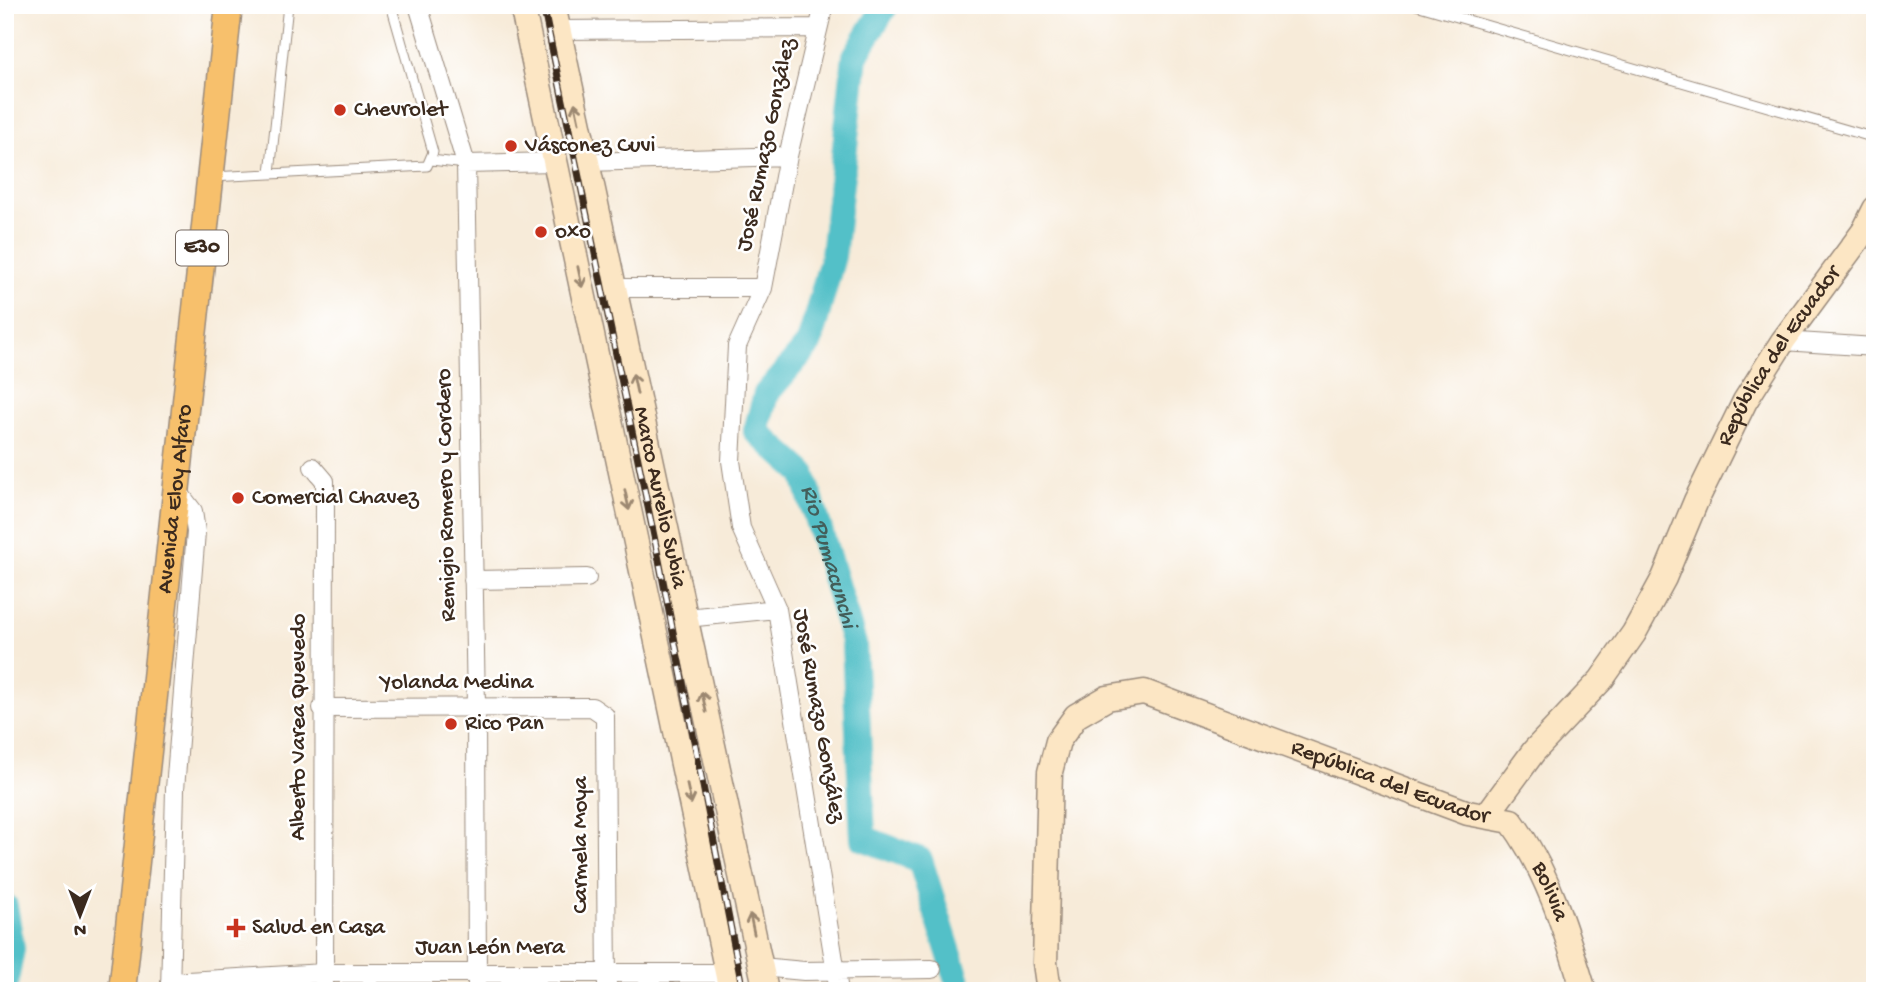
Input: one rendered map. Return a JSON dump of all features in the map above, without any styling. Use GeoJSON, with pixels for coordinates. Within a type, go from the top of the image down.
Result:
{"type":"FeatureCollection","features":[{"type":"Feature","properties":{"kind":"main road","name":"Avenida Eloy Alfaro"},"geometry":{"type":"LineString","coordinates":[[122,991],[229,5]]}},
{"type":"Feature","properties":{"kind":"main road","name":"Marco Aurelio Subia"},"geometry":{"type":"LineString","coordinates":[[522,5],[729,982]]}},
{"type":"Feature","properties":{"kind":"main road","name":"Marco Aurelio Subia"},"geometry":{"type":"LineString","coordinates":[[553,5],[764,979]]}},
{"type":"Feature","properties":{"kind":"main road","name":"República del Ecuador"},"geometry":{"type":"LineString","coordinates":[[1049,991],[1045,963],[1050,772],[1058,741],[1076,716],[1107,698],[1144,692],[1468,813],[1487,815],[1534,751],[1601,680],[1634,633],[1664,578],[1696,501],[1745,401],[1783,341],[1864,231],[1875,209]]}},
{"type":"Feature","properties":{"kind":"main road","name":"Bolivia"},"geometry":{"type":"LineString","coordinates":[[1487,815],[1511,821],[1525,839],[1560,912],[1584,991]]}},
{"type":"Feature","properties":{"kind":"street","name":"Remigio Romero y Cordero"},"geometry":{"type":"LineString","coordinates":[[418,5],[466,164],[476,706],[477,991]]}},
{"type":"Feature","properties":{"kind":"street","name":"José Rumazo González"},"geometry":{"type":"LineString","coordinates":[[824,5],[816,27],[788,156],[763,288],[737,346],[731,461],[741,528],[777,609],[839,991]]}},
{"type":"Feature","properties":{"kind":"street"},"geometry":{"type":"LineString","coordinates":[[559,30],[816,27]]}},
{"type":"Feature","properties":{"kind":"street"},"geometry":{"type":"LineString","coordinates":[[587,162],[788,156]]}},
{"type":"Feature","properties":{"kind":"street"},"geometry":{"type":"LineString","coordinates":[[466,164],[556,162]]}},
{"type":"Feature","properties":{"kind":"street"},"geometry":{"type":"LineString","coordinates":[[614,288],[763,288]]}},
{"type":"Feature","properties":{"kind":"street"},"geometry":{"type":"LineString","coordinates":[[1783,341],[1875,347]]}},
{"type":"Feature","properties":{"kind":"street","name":"Alberto Varea Quevedo"},"geometry":{"type":"LineString","coordinates":[[313,467],[325,481],[322,708],[324,982]]}},
{"type":"Feature","properties":{"kind":"street"},"geometry":{"type":"LineString","coordinates":[[170,986],[175,789],[196,532],[193,511],[177,491]]}},
{"type":"Feature","properties":{"kind":"street"},"geometry":{"type":"LineString","coordinates":[[473,580],[587,578]]}},
{"type":"Feature","properties":{"kind":"street"},"geometry":{"type":"LineString","coordinates":[[686,618],[777,609]]}},
{"type":"Feature","properties":{"kind":"street","name":"Yolanda Medina"},"geometry":{"type":"LineString","coordinates":[[322,708],[592,707]]}},
{"type":"Feature","properties":{"kind":"street","name":"Carmela Moya"},"geometry":{"type":"LineString","coordinates":[[592,707],[605,716],[607,991]]}},
{"type":"Feature","properties":{"kind":"street"},"geometry":{"type":"LineString","coordinates":[[764,979],[836,970],[932,969]]}},
{"type":"Feature","properties":{"kind":"street","name":"Juan León Mera"},"geometry":{"type":"LineString","coordinates":[[170,986],[324,982],[477,971],[606,972],[729,982]]}},
{"type":"Feature","properties":{"kind":"lane"},"geometry":{"type":"LineString","coordinates":[[270,173],[288,5]]}},
{"type":"Feature","properties":{"kind":"lane"},"geometry":{"type":"LineString","coordinates":[[210,177],[427,166],[433,152],[391,5]]}},
{"type":"Feature","properties":{"kind":"lane"},"geometry":{"type":"LineString","coordinates":[[1416,5],[1875,138]]}},
{"type":"Feature","properties":{"kind":"lane"},"geometry":{"type":"LineString","coordinates":[[431,160],[466,164]]}},
{"type":"Feature","properties":{"kind":"waterway","name":"Rio Pumacunchi"},"geometry":{"type":"LineString","coordinates":[[886,5],[855,56],[833,256],[809,344],[766,394],[756,431],[803,473],[854,644],[863,838],[920,860],[961,991]]}},
{"type":"Feature","properties":{"kind":"waterway"},"geometry":{"type":"LineString","coordinates":[[5,906],[12,949],[5,985]]}},
{"type":"Feature","properties":{"kind":"railway"},"geometry":{"type":"LineString","coordinates":[[543,5],[659,560],[743,991]]}},
{"type":"Feature","properties":{"kind":"place","name":"Chevrolet"},"geometry":{"type":"Point","coordinates":[340,110]}},
{"type":"Feature","properties":{"kind":"place","name":"Vásconez Cuvi"},"geometry":{"type":"Point","coordinates":[511,146]}},
{"type":"Feature","properties":{"kind":"place","name":"oxo"},"geometry":{"type":"Point","coordinates":[541,232]}},
{"type":"Feature","properties":{"kind":"place","name":"Comercial Chavez"},"geometry":{"type":"Point","coordinates":[238,498]}},
{"type":"Feature","properties":{"kind":"place","name":"Rico Pan"},"geometry":{"type":"Point","coordinates":[451,724]}},
{"type":"Feature","properties":{"kind":"place","name":"Salud en Casa"},"geometry":{"type":"Point","coordinates":[236,928]}}]}
